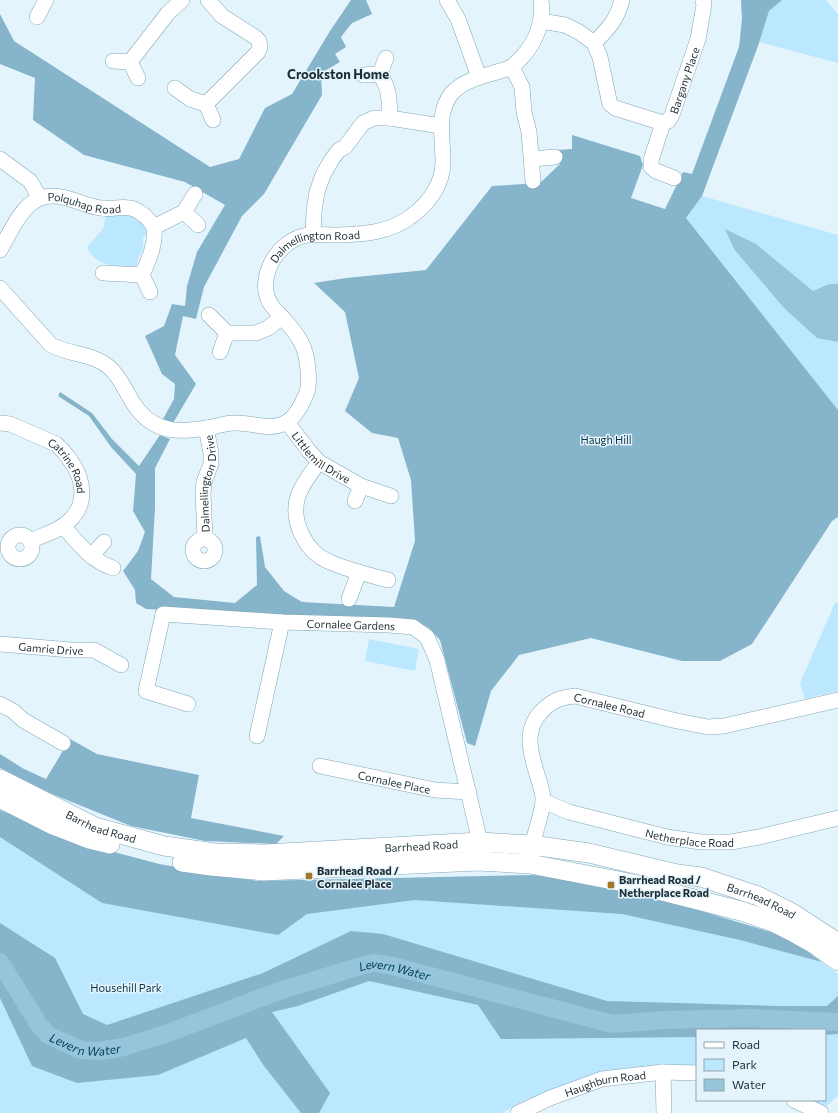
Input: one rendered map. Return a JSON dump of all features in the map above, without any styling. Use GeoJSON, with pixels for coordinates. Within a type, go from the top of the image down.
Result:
{"type":"FeatureCollection","features":[{"type":"Feature","properties":{"kind":"main road","name":"Barrhead Road"},"geometry":{"type":"LineString","coordinates":[[0,779],[95,827],[112,838],[159,858],[211,866],[264,871],[478,861],[530,864],[640,884],[741,911],[772,922],[791,931],[816,944],[838,961]]}},
{"type":"Feature","properties":{"kind":"main road","name":"Barrhead Road"},"geometry":{"type":"LineString","coordinates":[[0,798],[53,825],[89,839],[112,838],[215,854],[265,854],[480,842],[531,845],[588,853],[677,874],[701,877],[758,896],[811,924],[838,943]]}},
{"type":"Feature","properties":{"kind":"street"},"geometry":{"type":"LineString","coordinates":[[37,17],[46,0]]}},
{"type":"Feature","properties":{"kind":"street"},"geometry":{"type":"LineString","coordinates":[[130,62],[168,13],[182,0]]}},
{"type":"Feature","properties":{"kind":"street"},"geometry":{"type":"LineString","coordinates":[[206,104],[258,52],[260,47],[259,41],[255,36],[222,16],[208,0]]}},
{"type":"Feature","properties":{"kind":"street"},"geometry":{"type":"LineString","coordinates":[[447,0],[458,19],[479,78]]}},
{"type":"Feature","properties":{"kind":"street","name":"Dalmellington Road"},"geometry":{"type":"LineString","coordinates":[[287,422],[298,410],[307,394],[307,358],[304,347],[297,334],[271,304],[267,296],[266,287],[270,265],[285,246],[297,238],[313,234],[336,235],[379,232],[393,228],[411,217],[431,197],[441,177],[443,164],[441,126],[443,111],[452,93],[459,87],[479,78],[512,67],[535,40],[541,21],[541,0]]}},
{"type":"Feature","properties":{"kind":"street"},"geometry":{"type":"LineString","coordinates":[[541,21],[565,25],[579,32],[594,43],[614,22],[622,0]]}},
{"type":"Feature","properties":{"kind":"street","name":"Bargany Place"},"geometry":{"type":"LineString","coordinates":[[594,43],[600,57],[608,96],[612,106],[663,123],[668,121],[672,115],[698,39],[704,5],[703,0]]}},
{"type":"Feature","properties":{"kind":"street"},"geometry":{"type":"LineString","coordinates":[[380,74],[386,58]]}},
{"type":"Feature","properties":{"kind":"street"},"geometry":{"type":"LineString","coordinates":[[113,61],[130,62]]}},
{"type":"Feature","properties":{"kind":"street"},"geometry":{"type":"LineString","coordinates":[[130,62],[138,78]]}},
{"type":"Feature","properties":{"kind":"street"},"geometry":{"type":"LineString","coordinates":[[512,67],[522,87],[524,112],[529,132],[533,181]]}},
{"type":"Feature","properties":{"kind":"street"},"geometry":{"type":"LineString","coordinates":[[363,75],[380,74]]}},
{"type":"Feature","properties":{"kind":"street"},"geometry":{"type":"LineString","coordinates":[[380,74],[389,93],[390,118]]}},
{"type":"Feature","properties":{"kind":"street"},"geometry":{"type":"LineString","coordinates":[[175,88],[190,99],[206,104]]}},
{"type":"Feature","properties":{"kind":"street"},"geometry":{"type":"LineString","coordinates":[[206,104],[212,120]]}},
{"type":"Feature","properties":{"kind":"street"},"geometry":{"type":"LineString","coordinates":[[313,234],[317,192],[323,175],[332,159],[339,150],[345,147],[363,123],[374,118],[390,118],[441,126]]}},
{"type":"Feature","properties":{"kind":"street"},"geometry":{"type":"LineString","coordinates":[[663,123],[651,160],[651,165],[652,169],[656,172],[674,178]]}},
{"type":"Feature","properties":{"kind":"street"},"geometry":{"type":"LineString","coordinates":[[532,159],[554,157]]}},
{"type":"Feature","properties":{"kind":"street"},"geometry":{"type":"LineString","coordinates":[[0,159],[30,181],[40,198]]}},
{"type":"Feature","properties":{"kind":"street"},"geometry":{"type":"LineString","coordinates":[[150,292],[142,275],[154,247],[154,227],[184,212],[195,194]]}},
{"type":"Feature","properties":{"kind":"street","name":"Polquhap Road"},"geometry":{"type":"LineString","coordinates":[[0,250],[23,212],[32,203],[40,198],[53,196],[63,197],[103,209],[123,207],[133,209],[149,219],[154,227]]}},
{"type":"Feature","properties":{"kind":"street"},"geometry":{"type":"LineString","coordinates":[[184,212],[198,225]]}},
{"type":"Feature","properties":{"kind":"street"},"geometry":{"type":"LineString","coordinates":[[103,273],[142,275]]}},
{"type":"Feature","properties":{"kind":"street"},"geometry":{"type":"LineString","coordinates":[[0,288],[51,345],[60,350],[98,360],[108,366],[122,381],[138,410],[152,422],[164,428],[188,432],[234,423],[270,427],[287,422]]}},
{"type":"Feature","properties":{"kind":"street"},"geometry":{"type":"LineString","coordinates":[[0,302],[18,308]]}},
{"type":"Feature","properties":{"kind":"street"},"geometry":{"type":"LineString","coordinates":[[209,315],[228,332],[256,333],[268,328],[282,317]]}},
{"type":"Feature","properties":{"kind":"street"},"geometry":{"type":"LineString","coordinates":[[220,352],[228,332]]}},
{"type":"Feature","properties":{"kind":"street","name":"Littlemill Drive"},"geometry":{"type":"LineString","coordinates":[[287,422],[319,462],[361,486],[391,496]]}},
{"type":"Feature","properties":{"kind":"street","name":"Catrine Road"},"geometry":{"type":"LineString","coordinates":[[0,423],[10,424],[62,448],[76,468],[82,484],[82,496],[76,513],[63,526],[30,541]]}},
{"type":"Feature","properties":{"kind":"street","name":"Dalmellington Drive"},"geometry":{"type":"LineString","coordinates":[[205,538],[203,493],[204,482],[211,464],[211,453],[206,428]]}},
{"type":"Feature","properties":{"kind":"street"},"geometry":{"type":"LineString","coordinates":[[319,462],[303,485],[298,497],[296,513],[301,535],[315,553],[328,562],[388,580]]}},
{"type":"Feature","properties":{"kind":"street","name":"Littlemill Drive"},"geometry":{"type":"LineString","coordinates":[[355,500],[361,486]]}},
{"type":"Feature","properties":{"kind":"street"},"geometry":{"type":"LineString","coordinates":[[63,526],[90,556],[102,564],[113,568]]}},
{"type":"Feature","properties":{"kind":"street"},"geometry":{"type":"LineString","coordinates":[[90,556],[104,542]]}},
{"type":"Feature","properties":{"kind":"street"},"geometry":{"type":"LineString","coordinates":[[350,599],[359,572]]}},
{"type":"Feature","properties":{"kind":"street","name":"Cornalee Gardens"},"geometry":{"type":"LineString","coordinates":[[188,704],[146,691],[163,614],[282,622],[413,627],[427,637],[437,660],[480,842],[478,861]]}},
{"type":"Feature","properties":{"kind":"street"},"geometry":{"type":"LineString","coordinates":[[257,736],[282,622]]}},
{"type":"Feature","properties":{"kind":"street","name":"Gamrie Drive"},"geometry":{"type":"LineString","coordinates":[[0,644],[71,650],[94,650],[121,665]]}},
{"type":"Feature","properties":{"kind":"street","name":"Cornalee Road"},"geometry":{"type":"LineString","coordinates":[[530,864],[531,845],[543,801],[542,792],[530,749],[529,739],[532,724],[539,713],[548,704],[564,697],[576,696],[677,721],[708,727],[724,726],[838,700]]}},
{"type":"Feature","properties":{"kind":"street"},"geometry":{"type":"LineString","coordinates":[[11,705],[23,720],[63,743]]}},
{"type":"Feature","properties":{"kind":"street","name":"Cornalee Place"},"geometry":{"type":"LineString","coordinates":[[320,766],[435,790],[469,792]]}},
{"type":"Feature","properties":{"kind":"street","name":"Netherplace Road"},"geometry":{"type":"LineString","coordinates":[[543,801],[569,812],[668,837],[702,842],[731,842],[759,837],[838,818]]}},
{"type":"Feature","properties":{"kind":"street"},"geometry":{"type":"LineString","coordinates":[[663,1072],[664,1113]]}},
{"type":"Feature","properties":{"kind":"street","name":"Haughburn Road"},"geometry":{"type":"LineString","coordinates":[[518,1113],[550,1098],[602,1079],[663,1072],[696,1073]]}},
{"type":"Feature","properties":{"kind":"street"},"geometry":{"type":"LineString","coordinates":[[796,1101],[821,1113]]}},
{"type":"Feature","properties":{"kind":"green space"},"geometry":{"type":"Polygon","coordinates":[[[351,0],[366,0],[372,14],[352,23],[341,37],[346,47],[335,54],[340,62],[321,73],[322,95],[264,194],[242,216],[204,287],[196,319],[183,316],[175,355],[196,384],[173,423],[163,419],[174,399],[175,384],[162,374],[145,336],[164,326],[172,304],[185,306],[187,286],[197,252],[225,205],[185,182],[84,155],[33,120],[35,78],[0,64],[0,14],[14,41],[210,167],[239,159],[265,108],[292,94],[330,31],[351,0]]]}},
{"type":"Feature","properties":{"kind":"green space"},"geometry":{"type":"Polygon","coordinates":[[[741,0],[826,0],[838,14],[838,63],[759,42],[769,11],[776,5],[742,19],[741,0]]]}},
{"type":"Feature","properties":{"kind":"green space","name":"Haugh Hill"},"geometry":{"type":"Polygon","coordinates":[[[741,0],[782,0],[769,11],[758,46],[702,196],[686,218],[838,410],[838,517],[832,521],[752,644],[720,661],[682,661],[591,638],[519,655],[491,691],[475,746],[467,743],[440,640],[429,628],[420,623],[391,620],[146,609],[136,603],[135,590],[123,571],[138,551],[145,532],[133,511],[136,474],[111,447],[89,416],[58,396],[60,392],[92,413],[112,439],[139,466],[160,435],[170,439],[155,468],[155,508],[151,579],[174,597],[235,603],[257,585],[256,537],[260,536],[265,567],[284,591],[302,602],[394,607],[415,541],[411,480],[398,438],[372,433],[345,411],[359,378],[345,312],[314,283],[346,278],[426,270],[492,186],[540,183],[560,164],[558,150],[572,149],[572,135],[640,156],[643,165],[631,198],[665,209],[683,172],[692,174],[739,47],[742,19],[741,0]]]}},
{"type":"Feature","properties":{"kind":"green space"},"geometry":{"type":"Polygon","coordinates":[[[702,196],[838,235],[838,410],[686,218],[702,196]]]}},
{"type":"Feature","properties":{"kind":"green space"},"geometry":{"type":"Polygon","coordinates":[[[130,215],[142,223],[147,233],[143,238],[143,249],[137,261],[138,265],[135,267],[107,264],[96,259],[87,247],[103,229],[106,216],[130,215]]]}},
{"type":"Feature","properties":{"kind":"green space"},"geometry":{"type":"Polygon","coordinates":[[[838,602],[838,691],[805,699],[800,683],[835,603],[838,602]]]}},
{"type":"Feature","properties":{"kind":"green space"},"geometry":{"type":"Polygon","coordinates":[[[369,639],[419,649],[415,671],[365,661],[369,639]]]}},
{"type":"Feature","properties":{"kind":"green space"},"geometry":{"type":"Polygon","coordinates":[[[70,739],[97,754],[199,775],[191,818],[284,836],[276,844],[205,841],[131,826],[52,794],[0,768],[0,754],[24,769],[46,779],[70,739]]]}},
{"type":"Feature","properties":{"kind":"green space","name":"Househill Park"},"geometry":{"type":"Polygon","coordinates":[[[0,810],[80,843],[159,864],[257,881],[535,875],[635,891],[787,937],[838,974],[838,1095],[825,1108],[811,1101],[826,1101],[826,1029],[696,1029],[696,1067],[667,1066],[632,1068],[597,1075],[516,1105],[502,1113],[0,1113],[0,810]]]}},
{"type":"Feature","properties":{"kind":"green space"},"geometry":{"type":"Polygon","coordinates":[[[0,810],[80,843],[159,864],[257,881],[535,875],[635,891],[787,937],[822,962],[740,940],[622,914],[415,900],[307,914],[278,935],[102,903],[0,837],[0,810]]]}},
{"type":"Feature","properties":{"kind":"green space"},"geometry":{"type":"Polygon","coordinates":[[[0,923],[55,958],[83,1014],[107,1025],[263,973],[351,931],[383,934],[607,1001],[827,1006],[838,996],[838,1034],[826,1035],[826,1029],[696,1029],[696,1037],[501,1039],[478,1005],[369,981],[298,1006],[272,1012],[330,1093],[319,1113],[301,1113],[264,1066],[246,1038],[158,1075],[77,1083],[32,1066],[0,998],[0,923]]]}},
{"type":"Feature","properties":{"kind":"water"},"geometry":{"type":"Polygon","coordinates":[[[725,229],[756,244],[813,291],[829,284],[838,284],[838,342],[817,338],[784,308],[734,249],[725,229]]]}},
{"type":"Feature","properties":{"kind":"waterway","name":"Levern Water"},"geometry":{"type":"LineString","coordinates":[[0,962],[39,1025],[48,1035],[81,1050],[99,1051],[124,1047],[168,1033],[279,991],[374,963],[393,966],[612,1024],[665,1020],[749,1018],[838,1022]]}},
{"type":"Feature","properties":{"kind":"place","name":"Barrhead Road / Cornalee Place"},"geometry":{"type":"Point","coordinates":[309,876]}},
{"type":"Feature","properties":{"kind":"place","name":"Barrhead Road / Netherplace Road"},"geometry":{"type":"Point","coordinates":[611,885]}},
{"type":"Feature","properties":{"kind":"district","name":"Crookston Home"},"geometry":{"type":"Point","coordinates":[338,74]}}]}
